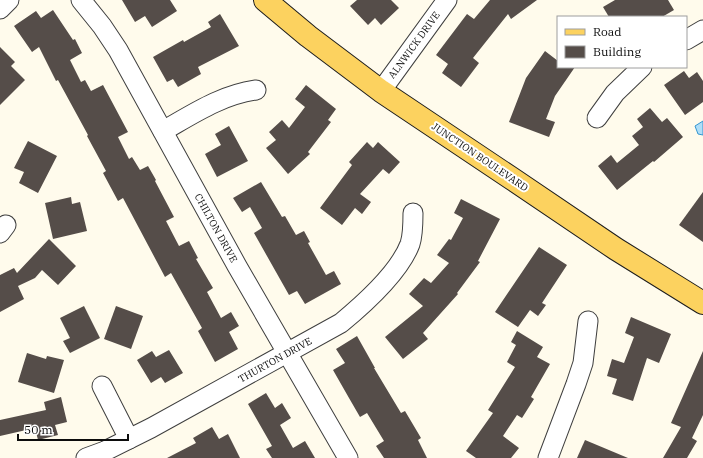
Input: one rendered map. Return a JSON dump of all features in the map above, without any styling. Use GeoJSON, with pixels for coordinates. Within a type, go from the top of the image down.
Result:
{"type":"FeatureCollection","features":[{"type":"Feature","properties":{"kind":"main road","name":"JUNCTION BOULEVARD"},"geometry":{"type":"LineString","coordinates":[[265,0],[320,46],[381,91],[616,249],[703,303]]}},
{"type":"Feature","properties":{"kind":"street"},"geometry":{"type":"LineString","coordinates":[[0,9],[9,0]]}},
{"type":"Feature","properties":{"kind":"street","name":"CHILTON DRIVE"},"geometry":{"type":"LineString","coordinates":[[81,0],[102,26],[118,50],[222,240],[348,458]]}},
{"type":"Feature","properties":{"kind":"street","name":"ALNWICK DRIVE"},"geometry":{"type":"LineString","coordinates":[[381,91],[447,0]]}},
{"type":"Feature","properties":{"kind":"street"},"geometry":{"type":"LineString","coordinates":[[687,39],[703,30]]}},
{"type":"Feature","properties":{"kind":"street"},"geometry":{"type":"LineString","coordinates":[[597,118],[615,93],[641,68]]}},
{"type":"Feature","properties":{"kind":"street"},"geometry":{"type":"LineString","coordinates":[[163,131],[212,103],[241,92],[256,90]]}},
{"type":"Feature","properties":{"kind":"street","name":"THURTON DRIVE"},"geometry":{"type":"LineString","coordinates":[[86,458],[129,440],[341,323],[358,309],[389,276],[401,260],[410,244],[413,228],[413,213]]}},
{"type":"Feature","properties":{"kind":"street"},"geometry":{"type":"LineString","coordinates":[[548,458],[583,363],[588,320]]}},
{"type":"Feature","properties":{"kind":"street"},"geometry":{"type":"LineString","coordinates":[[102,386],[129,440]]}},
{"type":"Feature","properties":{"kind":"water"},"geometry":{"type":"Polygon","coordinates":[[[703,121],[703,135],[698,134],[695,126],[703,121]]]}},
{"type":"Feature","properties":{"kind":"building"},"geometry":{"type":"Polygon","coordinates":[[[122,0],[170,0],[177,11],[152,27],[145,16],[135,22],[122,0]]]}},
{"type":"Feature","properties":{"kind":"building"},"geometry":{"type":"Polygon","coordinates":[[[357,0],[391,0],[399,8],[381,25],[375,18],[368,25],[350,6],[357,0]]]}},
{"type":"Feature","properties":{"kind":"building"},"geometry":{"type":"Polygon","coordinates":[[[490,0],[537,0],[511,19],[508,14],[473,58],[479,63],[461,87],[442,73],[448,64],[436,55],[467,14],[474,19],[490,0]]]}},
{"type":"Feature","properties":{"kind":"building"},"geometry":{"type":"Polygon","coordinates":[[[615,0],[668,0],[674,10],[664,16],[608,16],[603,7],[615,0]]]}},
{"type":"Feature","properties":{"kind":"building"},"geometry":{"type":"Polygon","coordinates":[[[53,10],[73,40],[75,39],[82,53],[70,60],[81,82],[85,80],[91,91],[103,85],[128,132],[118,137],[129,159],[132,157],[140,170],[148,166],[174,217],[166,221],[179,246],[189,241],[198,258],[196,259],[213,288],[207,292],[221,318],[231,312],[239,326],[229,332],[238,349],[215,362],[198,331],[202,328],[171,273],[165,277],[123,198],[118,201],[103,173],[106,171],[87,136],[88,135],[58,80],[56,81],[39,47],[32,52],[14,26],[36,11],[41,18],[53,10]]]}},
{"type":"Feature","properties":{"kind":"building"},"geometry":{"type":"Polygon","coordinates":[[[220,14],[239,46],[198,67],[201,74],[178,87],[173,79],[167,82],[153,57],[183,40],[184,42],[211,27],[208,22],[220,14]]]}},
{"type":"Feature","properties":{"kind":"building"},"geometry":{"type":"Polygon","coordinates":[[[0,47],[15,62],[11,66],[25,80],[0,105],[0,47]]]}},
{"type":"Feature","properties":{"kind":"building"},"geometry":{"type":"Polygon","coordinates":[[[545,51],[557,60],[557,68],[574,68],[555,96],[546,119],[555,122],[549,137],[509,122],[526,78],[545,51]]]}},
{"type":"Feature","properties":{"kind":"building"},"geometry":{"type":"Polygon","coordinates":[[[684,71],[689,78],[697,72],[703,81],[703,102],[685,115],[664,85],[684,71]]]}},
{"type":"Feature","properties":{"kind":"building"},"geometry":{"type":"Polygon","coordinates":[[[306,85],[336,109],[328,120],[331,122],[308,152],[310,154],[288,174],[266,148],[276,140],[269,132],[282,120],[289,128],[305,107],[295,99],[306,85]]]}},
{"type":"Feature","properties":{"kind":"building"},"geometry":{"type":"Polygon","coordinates":[[[650,108],[662,122],[667,118],[683,137],[654,162],[653,161],[617,190],[598,166],[611,155],[617,163],[639,145],[632,136],[643,127],[637,119],[650,108]]]}},
{"type":"Feature","properties":{"kind":"building"},"geometry":{"type":"Polygon","coordinates":[[[229,126],[248,161],[217,177],[205,154],[221,145],[215,134],[229,126]]]}},
{"type":"Feature","properties":{"kind":"building"},"geometry":{"type":"Polygon","coordinates":[[[28,141],[57,156],[38,193],[19,183],[24,172],[14,168],[28,141]]]}},
{"type":"Feature","properties":{"kind":"building"},"geometry":{"type":"Polygon","coordinates":[[[367,142],[373,148],[378,142],[400,162],[389,174],[383,169],[360,194],[371,202],[362,214],[355,208],[342,225],[320,208],[352,165],[349,162],[367,142]]]}},
{"type":"Feature","properties":{"kind":"building"},"geometry":{"type":"Polygon","coordinates":[[[261,182],[282,217],[285,216],[296,235],[304,231],[310,242],[308,243],[326,275],[334,271],[341,284],[305,304],[297,291],[289,295],[254,233],[262,228],[250,207],[242,212],[233,198],[261,182]]]}},
{"type":"Feature","properties":{"kind":"building"},"geometry":{"type":"Polygon","coordinates":[[[703,192],[703,242],[679,225],[703,192]]]}},
{"type":"Feature","properties":{"kind":"building"},"geometry":{"type":"Polygon","coordinates":[[[71,197],[72,204],[80,202],[87,231],[53,239],[45,203],[71,197]]]}},
{"type":"Feature","properties":{"kind":"building"},"geometry":{"type":"Polygon","coordinates":[[[461,199],[500,219],[478,261],[480,262],[457,293],[458,294],[423,333],[428,339],[403,359],[385,337],[423,306],[409,294],[424,278],[431,283],[449,263],[437,255],[449,239],[451,240],[463,218],[454,213],[461,199]]]}},
{"type":"Feature","properties":{"kind":"building"},"geometry":{"type":"Polygon","coordinates":[[[49,239],[76,266],[58,285],[42,270],[35,278],[18,286],[24,299],[0,312],[0,275],[14,268],[17,273],[49,239]]]}},
{"type":"Feature","properties":{"kind":"building"},"geometry":{"type":"Polygon","coordinates":[[[539,247],[567,265],[542,303],[546,305],[538,316],[530,310],[518,327],[495,312],[539,247]]]}},
{"type":"Feature","properties":{"kind":"building"},"geometry":{"type":"Polygon","coordinates":[[[84,306],[100,338],[70,353],[63,341],[70,338],[60,318],[84,306]]]}},
{"type":"Feature","properties":{"kind":"building"},"geometry":{"type":"Polygon","coordinates":[[[116,306],[143,316],[131,349],[104,339],[116,306]]]}},
{"type":"Feature","properties":{"kind":"building"},"geometry":{"type":"Polygon","coordinates":[[[631,317],[671,334],[659,363],[647,358],[633,401],[612,394],[617,379],[607,376],[612,359],[624,363],[634,337],[625,333],[631,317]]]}},
{"type":"Feature","properties":{"kind":"building"},"geometry":{"type":"Polygon","coordinates":[[[517,331],[543,347],[537,357],[550,364],[531,397],[534,399],[522,418],[517,415],[503,436],[519,448],[511,458],[476,458],[466,451],[493,413],[488,410],[515,367],[507,362],[516,345],[511,342],[517,331]]]}},
{"type":"Feature","properties":{"kind":"building"},"geometry":{"type":"Polygon","coordinates":[[[357,336],[401,413],[405,411],[421,438],[418,440],[427,458],[384,458],[376,446],[384,441],[367,413],[360,417],[333,370],[345,363],[336,349],[357,336]]]}},
{"type":"Feature","properties":{"kind":"building"},"geometry":{"type":"Polygon","coordinates":[[[169,350],[183,373],[165,383],[161,377],[151,383],[137,360],[152,351],[156,357],[169,350]]]}},
{"type":"Feature","properties":{"kind":"building"},"geometry":{"type":"Polygon","coordinates":[[[703,351],[703,415],[692,438],[697,441],[687,458],[663,458],[681,427],[671,423],[703,351]]]}},
{"type":"Feature","properties":{"kind":"building"},"geometry":{"type":"Polygon","coordinates":[[[27,353],[46,359],[47,356],[64,360],[54,393],[18,382],[27,353]]]}},
{"type":"Feature","properties":{"kind":"building"},"geometry":{"type":"Polygon","coordinates":[[[266,393],[275,408],[282,403],[291,418],[280,425],[293,448],[305,441],[315,458],[272,458],[266,449],[272,446],[248,404],[266,393]]]}},
{"type":"Feature","properties":{"kind":"building"},"geometry":{"type":"Polygon","coordinates":[[[61,397],[67,422],[55,425],[58,435],[38,440],[35,428],[0,436],[0,420],[46,410],[44,402],[61,397]]]}},
{"type":"Feature","properties":{"kind":"building"},"geometry":{"type":"Polygon","coordinates":[[[212,427],[219,439],[228,434],[240,458],[167,458],[196,443],[193,438],[212,427]]]}},
{"type":"Feature","properties":{"kind":"building"},"geometry":{"type":"Polygon","coordinates":[[[585,440],[628,458],[577,458],[585,440]]]}}]}
